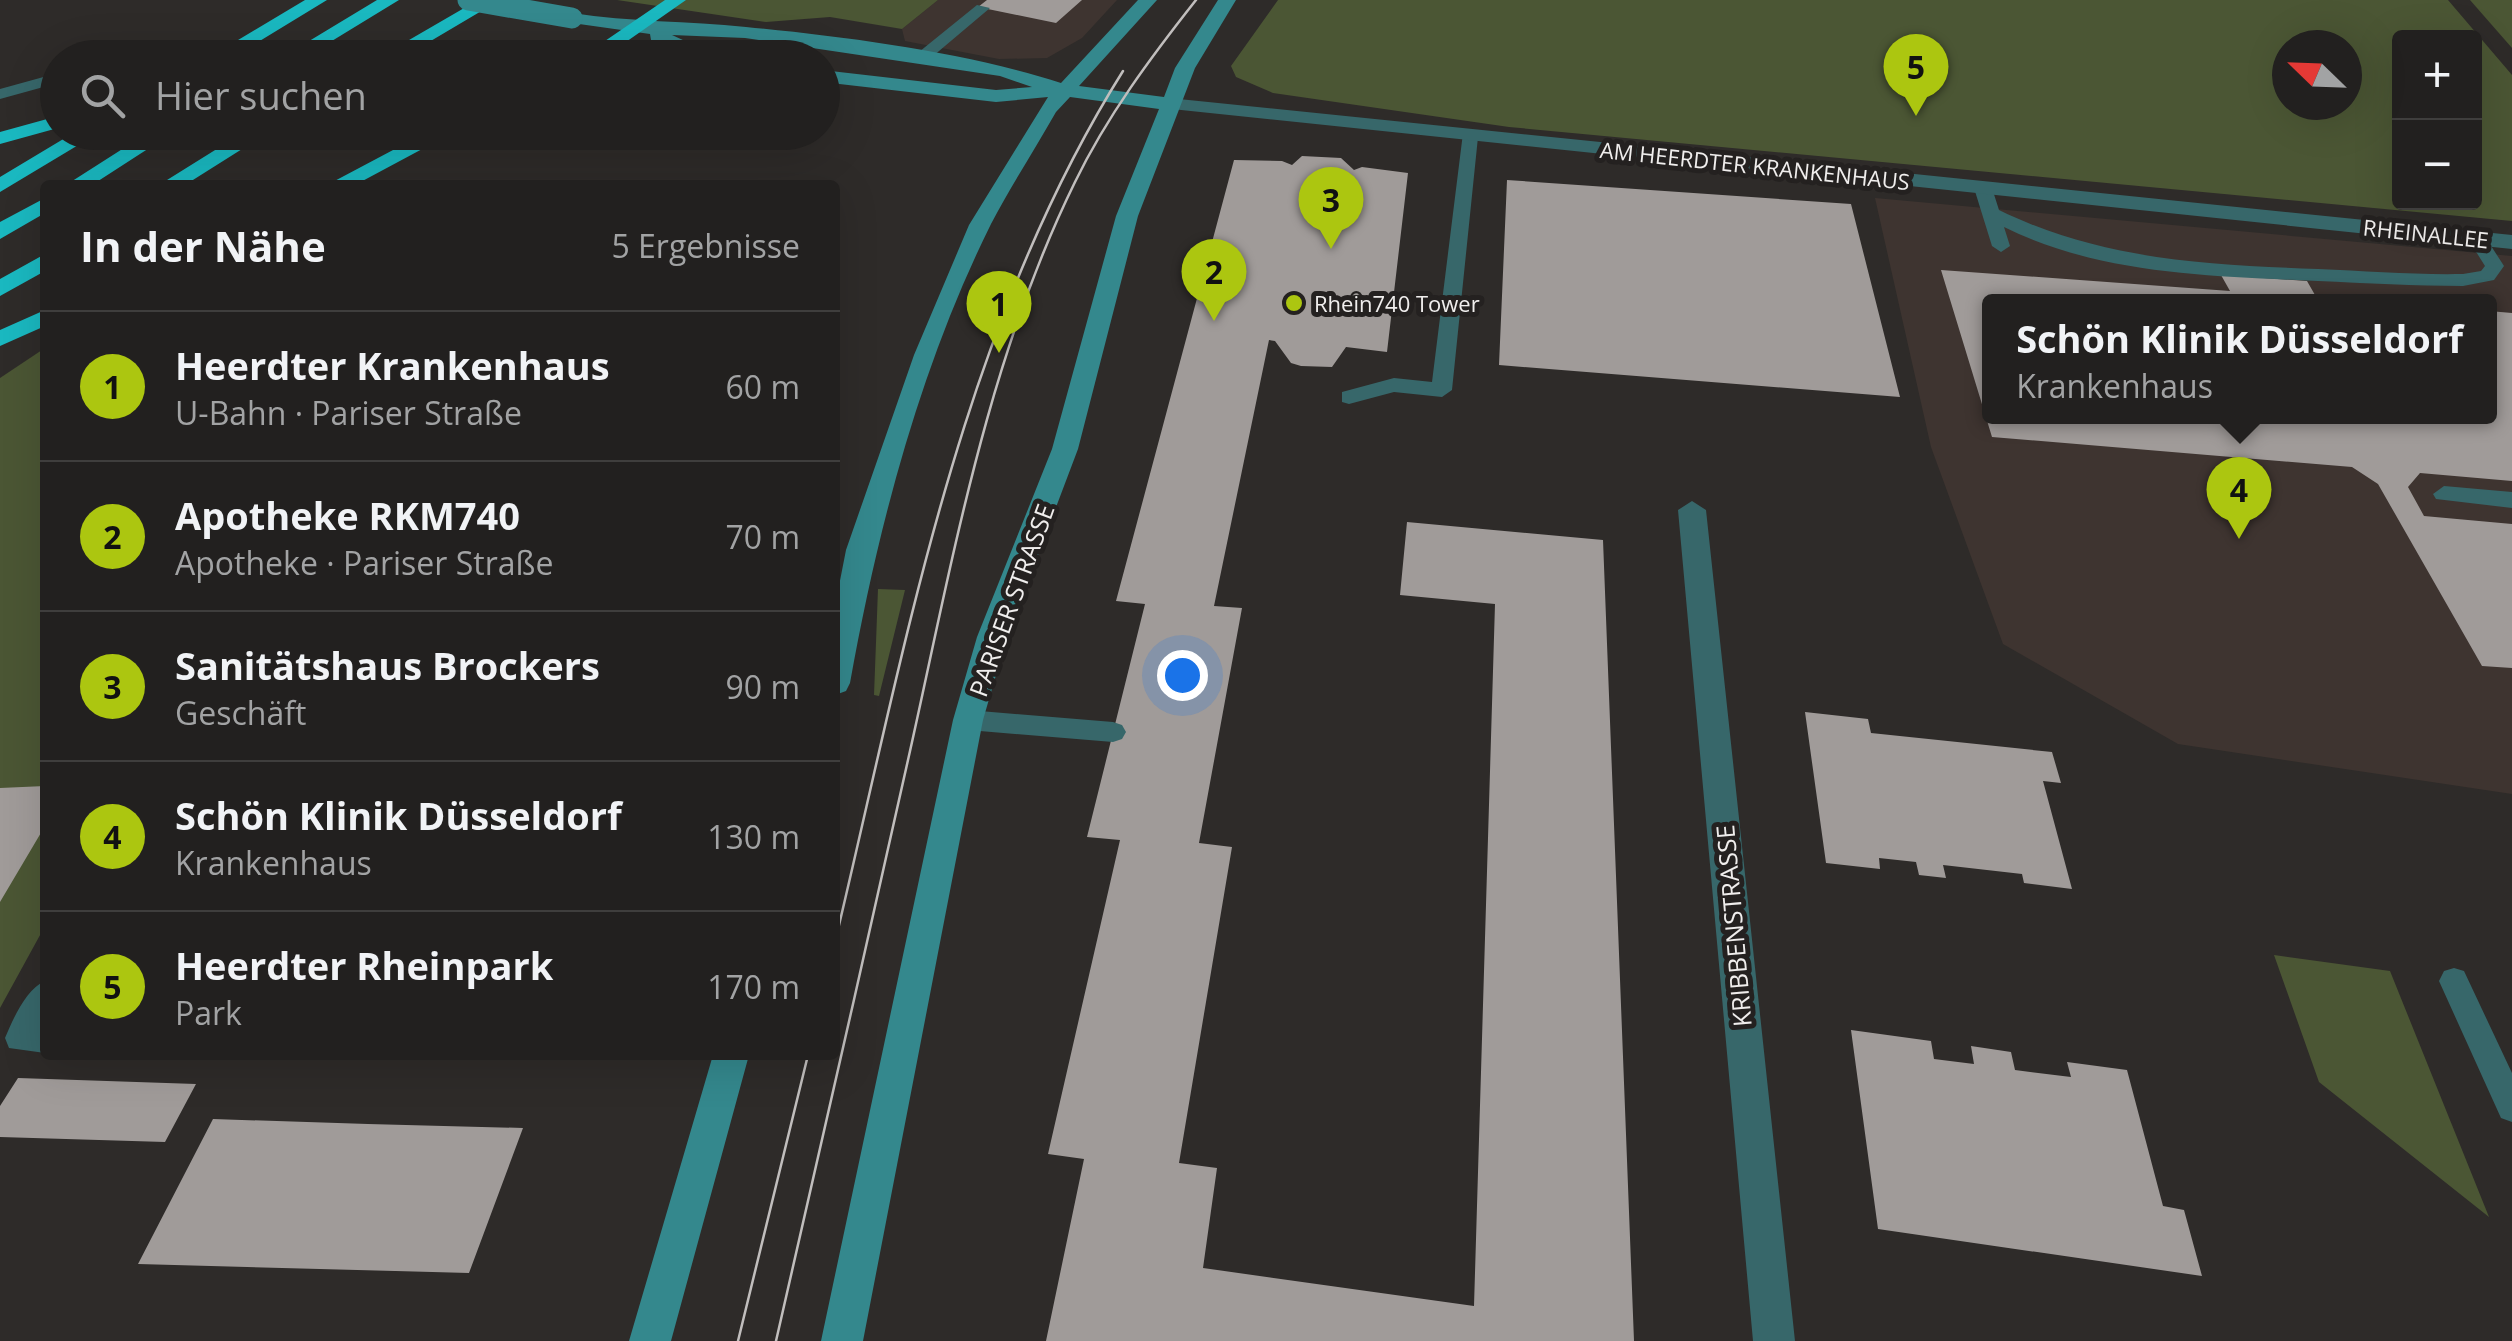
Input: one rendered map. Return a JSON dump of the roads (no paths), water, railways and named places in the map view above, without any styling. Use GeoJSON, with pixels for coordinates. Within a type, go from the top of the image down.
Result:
{"type":"FeatureCollection","features":[{"type":"Feature","properties":{"kind":"highway"},"geometry":{"type":"LineString","coordinates":[[248,40],[318,0]]}},
{"type":"Feature","properties":{"kind":"highway"},"geometry":{"type":"LineString","coordinates":[[321,40],[390,0]]}},
{"type":"Feature","properties":{"kind":"highway"},"geometry":{"type":"LineString","coordinates":[[420,40],[491,0]]}},
{"type":"Feature","properties":{"kind":"highway"},"geometry":{"type":"LineString","coordinates":[[617,40],[677,0]]}},
{"type":"Feature","properties":{"kind":"highway"},"geometry":{"type":"LineString","coordinates":[[0,138],[40,127]]}},
{"type":"Feature","properties":{"kind":"highway"},"geometry":{"type":"LineString","coordinates":[[0,186],[60,150]]}},
{"type":"Feature","properties":{"kind":"highway"},"geometry":{"type":"LineString","coordinates":[[85,180],[134,150]]}},
{"type":"Feature","properties":{"kind":"highway"},"geometry":{"type":"LineString","coordinates":[[178,180],[229,150]]}},
{"type":"Feature","properties":{"kind":"highway"},"geometry":{"type":"LineString","coordinates":[[348,180],[408,150]]}},
{"type":"Feature","properties":{"kind":"highway"},"geometry":{"type":"LineString","coordinates":[[0,232],[40,207]]}},
{"type":"Feature","properties":{"kind":"highway"},"geometry":{"type":"LineString","coordinates":[[0,289],[40,264]]}},
{"type":"Feature","properties":{"kind":"highway"},"geometry":{"type":"LineString","coordinates":[[0,338],[40,319]]}},
{"type":"Feature","properties":{"kind":"main road"},"geometry":{"type":"LineString","coordinates":[[468,0],[636,28],[744,32],[798,40]]}},
{"type":"Feature","properties":{"kind":"main road"},"geometry":{"type":"LineString","coordinates":[[840,652],[852,576],[926,355],[980,224],[1024,143],[1062,90],[1148,0]]}},
{"type":"Feature","properties":{"kind":"main road","name":"PARISER STRASSE"},"geometry":{"type":"LineString","coordinates":[[842,1341],[968,720],[992,636],[1066,448],[1127,216],[1185,68],[1227,0]]}},
{"type":"Feature","properties":{"kind":"main road"},"geometry":{"type":"LineString","coordinates":[[636,28],[666,40]]}},
{"type":"Feature","properties":{"kind":"main road"},"geometry":{"type":"LineString","coordinates":[[840,46],[1020,75],[1062,90],[1170,104]]}},
{"type":"Feature","properties":{"kind":"main road"},"geometry":{"type":"LineString","coordinates":[[840,78],[996,96],[1062,90]]}},
{"type":"Feature","properties":{"kind":"main road"},"geometry":{"type":"LineString","coordinates":[[650,1341],[730,1060]]}},
{"type":"Feature","properties":{"kind":"street","name":"AM HEERDTER KRANKENHAUS"},"geometry":{"type":"LineString","coordinates":[[1170,104],[2341,225]]}},
{"type":"Feature","properties":{"kind":"street","name":"RHEINALLEE"},"geometry":{"type":"LineString","coordinates":[[2341,225],[2512,242]]}},
{"type":"Feature","properties":{"kind":"street","name":"KRIBBENSTRASSE"},"geometry":{"type":"LineString","coordinates":[[1692,510],[1774,1341]]}},
{"type":"Feature","properties":{"kind":"lane"},"geometry":{"type":"LineString","coordinates":[[920,58],[982,8]]}},
{"type":"Feature","properties":{"kind":"lane"},"geometry":{"type":"LineString","coordinates":[[0,94],[40,83]]}},
{"type":"Feature","properties":{"kind":"lane"},"geometry":{"type":"LineString","coordinates":[[1349,396],[1394,386],[1442,390],[1469,137]]}},
{"type":"Feature","properties":{"kind":"lane"},"geometry":{"type":"LineString","coordinates":[[1983,188],[2002,246]]}},
{"type":"Feature","properties":{"kind":"lane"},"geometry":{"type":"LineString","coordinates":[[1991,213],[2038,234],[2104,253],[2238,272],[2463,280],[2486,276],[2496,266],[2477,238]]}},
{"type":"Feature","properties":{"kind":"lane"},"geometry":{"type":"LineString","coordinates":[[2444,494],[2512,500]]}},
{"type":"Feature","properties":{"kind":"lane"},"geometry":{"type":"LineString","coordinates":[[968,720],[1114,732]]}},
{"type":"Feature","properties":{"kind":"lane"},"geometry":{"type":"LineString","coordinates":[[2454,981],[2512,1107]]}},
{"type":"Feature","properties":{"kind":"lane"},"geometry":{"type":"LineString","coordinates":[[40,1004],[20,1038],[40,1039]]}},
{"type":"Feature","properties":{"kind":"tram line"},"geometry":{"type":"LineString","coordinates":[[776,1341],[957,539],[995,393],[1044,251],[1075,182],[1131,88],[1196,0]]}},
{"type":"Feature","properties":{"kind":"tram line"},"geometry":{"type":"LineString","coordinates":[[840,921],[914,605],[979,383],[1019,276],[1066,171],[1123,71]]}},
{"type":"Feature","properties":{"kind":"tram line"},"geometry":{"type":"LineString","coordinates":[[738,1341],[807,1060]]}},
{"type":"Feature","properties":{"kind":"place","name":"Heerdter Rheinpark"},"geometry":{"type":"Point","coordinates":[1916,116]}},
{"type":"Feature","properties":{"kind":"place","name":"Sanitätshaus Brockers"},"geometry":{"type":"Point","coordinates":[1331,249]}},
{"type":"Feature","properties":{"kind":"place","name":"Rhein740 Tower"},"geometry":{"type":"Point","coordinates":[1294,303]}},
{"type":"Feature","properties":{"kind":"place","name":"Apotheke RKM740"},"geometry":{"type":"Point","coordinates":[1214,321]}},
{"type":"Feature","properties":{"kind":"place","name":"Heerdter Krankenhaus"},"geometry":{"type":"Point","coordinates":[999,353]}},
{"type":"Feature","properties":{"kind":"place","name":"Schön Klinik Düsseldorf"},"geometry":{"type":"Point","coordinates":[2239,539]}}]}
